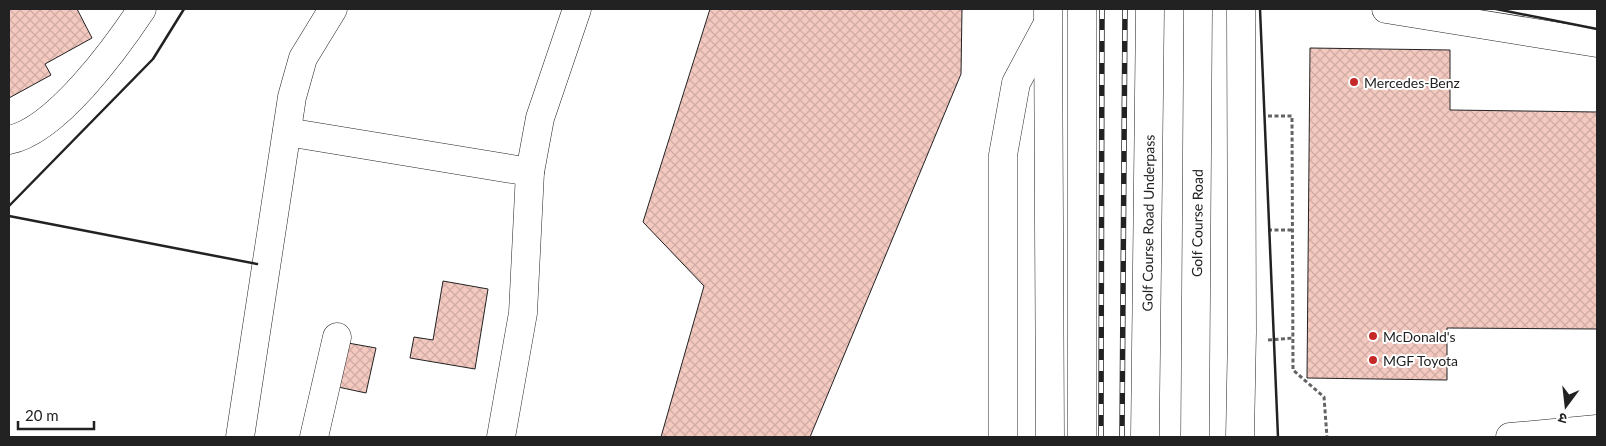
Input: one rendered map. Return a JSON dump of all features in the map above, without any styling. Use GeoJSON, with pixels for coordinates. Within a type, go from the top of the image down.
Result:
{"type":"FeatureCollection","features":[{"type":"Feature","properties":{"kind":"street"},"geometry":{"type":"LineString","coordinates":[[9,140],[18,138],[40,126],[79,91],[142,9]]}},
{"type":"Feature","properties":{"kind":"street"},"geometry":{"type":"LineString","coordinates":[[240,437],[292,97],[303,58],[334,9]]}},
{"type":"Feature","properties":{"kind":"street"},"geometry":{"type":"LineString","coordinates":[[501,437],[523,312],[530,172],[540,118],[577,9]]}},
{"type":"Feature","properties":{"kind":"street"},"geometry":{"type":"LineString","coordinates":[[1082,9],[1082,437]]}},
{"type":"Feature","properties":{"kind":"street","name":"Golf Course Road Underpass"},"geometry":{"type":"LineString","coordinates":[[1145,437],[1150,9]]}},
{"type":"Feature","properties":{"kind":"street","name":"Golf Course Road"},"geometry":{"type":"LineString","coordinates":[[1195,437],[1198,9]]}},
{"type":"Feature","properties":{"kind":"street"},"geometry":{"type":"LineString","coordinates":[[1240,437],[1242,332],[1241,9]]}},
{"type":"Feature","properties":{"kind":"street"},"geometry":{"type":"LineString","coordinates":[[1386,9],[1597,43]]}},
{"type":"Feature","properties":{"kind":"street"},"geometry":{"type":"LineString","coordinates":[[1003,437],[1003,155],[1016,83],[1048,16]]}},
{"type":"Feature","properties":{"kind":"street"},"geometry":{"type":"LineString","coordinates":[[1048,16],[1050,437]]}},
{"type":"Feature","properties":{"kind":"street"},"geometry":{"type":"LineString","coordinates":[[287,132],[530,172]]}},
{"type":"Feature","properties":{"kind":"street"},"geometry":{"type":"LineString","coordinates":[[314,437],[337,337]]}},
{"type":"Feature","properties":{"kind":"street"},"geometry":{"type":"LineString","coordinates":[[1510,437],[1597,429]]}},
{"type":"Feature","properties":{"kind":"path"},"geometry":{"type":"LineString","coordinates":[[1242,117],[1292,116],[1293,370],[1324,397],[1327,437]]}},
{"type":"Feature","properties":{"kind":"building"},"geometry":{"type":"Polygon","coordinates":[[[9,9],[77,9],[92,38],[45,64],[51,75],[9,98],[9,9]]]}},
{"type":"Feature","properties":{"kind":"building"},"geometry":{"type":"Polygon","coordinates":[[[710,9],[962,9],[961,74],[810,437],[661,437],[704,286],[643,222],[710,9]]]}},
{"type":"Feature","properties":{"kind":"building"},"geometry":{"type":"Polygon","coordinates":[[[1310,48],[1450,50],[1450,110],[1597,112],[1597,329],[1447,328],[1447,380],[1307,378],[1310,48]]]}},
{"type":"Feature","properties":{"kind":"building"},"geometry":{"type":"Polygon","coordinates":[[[443,281],[488,289],[475,369],[410,358],[414,337],[433,340],[443,281]]]}},
{"type":"Feature","properties":{"kind":"building"},"geometry":{"type":"Polygon","coordinates":[[[348,343],[376,348],[366,393],[338,387],[348,343]]]}},
{"type":"Feature","properties":{"kind":"railway"},"geometry":{"type":"LineString","coordinates":[[1101,437],[1102,9]]}},
{"type":"Feature","properties":{"kind":"railway"},"geometry":{"type":"LineString","coordinates":[[1122,437],[1125,9]]}},
{"type":"Feature","properties":{"kind":"wall"},"geometry":{"type":"LineString","coordinates":[[9,206],[153,59],[184,9]]}},
{"type":"Feature","properties":{"kind":"wall"},"geometry":{"type":"LineString","coordinates":[[1260,9],[1278,437]]}},
{"type":"Feature","properties":{"kind":"wall"},"geometry":{"type":"LineString","coordinates":[[1496,9],[1597,29]]}},
{"type":"Feature","properties":{"kind":"wall"},"geometry":{"type":"LineString","coordinates":[[9,216],[257,264]]}},
{"type":"Feature","properties":{"kind":"place","name":"Mercedes-Benz"},"geometry":{"type":"Point","coordinates":[1354,82]}},
{"type":"Feature","properties":{"kind":"place","name":"McDonald's"},"geometry":{"type":"Point","coordinates":[1373,336]}},
{"type":"Feature","properties":{"kind":"place","name":"MGF Toyota"},"geometry":{"type":"Point","coordinates":[1373,360]}}]}
